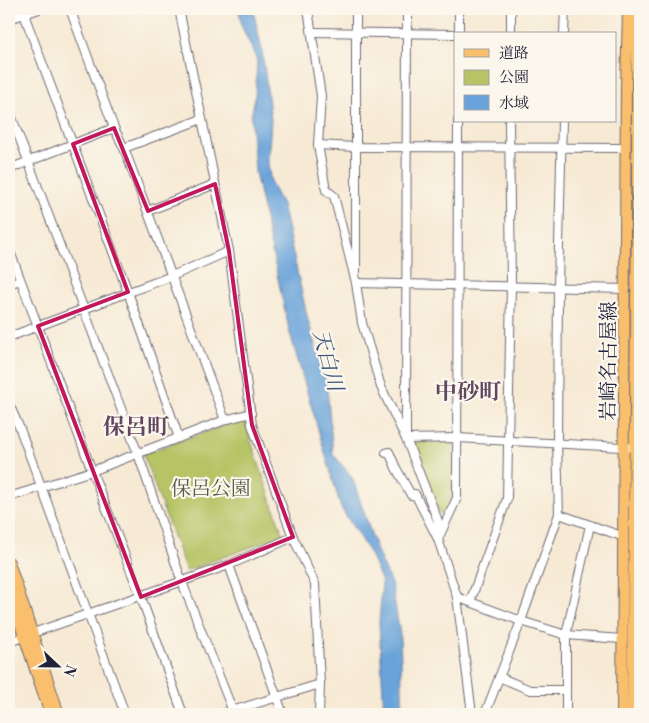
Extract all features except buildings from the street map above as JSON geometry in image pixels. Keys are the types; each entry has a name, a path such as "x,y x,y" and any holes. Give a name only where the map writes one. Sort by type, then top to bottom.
{"main road":[{"name":"岩崎名古屋線","path":"628,9 626,148 634,288"},
{"name":"岩崎名古屋線","path":"632,714 636,701 637,615 633,447 634,288 639,149 637,9"},
{"name":"岩崎名古屋線","path":"622,714 624,537 633,447"},
{"path":"9,562 50,714"},
{"path":"9,591 59,714"}],"street":[{"path":"9,19 23,11 38,9"},
{"path":"70,9 225,420"},
{"path":"179,9 229,251 252,425 293,537 315,584 320,684 319,714"},
{"path":"308,9 321,96 318,145 326,190 334,196 356,283 362,323 381,387 406,439 438,521 438,539"},
{"path":"356,9 356,283"},
{"path":"406,439 405,283 408,9"},
{"path":"459,9 459,32"},
{"path":"511,9 511,32"},
{"path":"564,32 565,9"},
{"path":"23,11 128,292 179,438"},
{"path":"312,32 454,34"},
{"path":"9,110 138,454 182,582 233,713"},
{"path":"124,148 202,119"},
{"path":"438,539 457,498 458,122"},
{"path":"470,602 506,499 511,285 509,122"},
{"path":"485,714 559,514 557,442 558,286 562,122"},
{"path":"9,169 114,128"},
{"path":"318,145 355,147 626,148"},
{"path":"148,212 215,184"},
{"path":"9,249 141,597 183,714"},
{"path":"9,337 172,276 229,251"},
{"path":"9,284 20,280"},
{"path":"356,283 634,288"},
{"path":"9,404 125,714"},
{"path":"9,497 92,471 225,420 251,413"},
{"path":"406,439 458,438 633,447"},
{"path":"386,453 389,452 411,495 415,494 438,539 457,597 472,714"},
{"path":"559,514 624,537"},
{"path":"566,714 566,635 590,525"},
{"path":"9,642 229,565 293,537"},
{"path":"229,565 283,714"},
{"path":"457,597 521,621 566,635 622,639"},
{"path":"499,677 530,690 566,690"},
{"path":"222,714 233,713 320,684"}],"highlighted area":[{"path":"114,128 148,211 215,184 229,251 252,425 293,537 141,597 38,326 128,292 73,144"}],"green space":[{"name":"保呂公園","path":"246,418 250,438 283,535 186,571 143,454"},
{"path":"454,441 452,495 445,514 439,513 411,442"}],"water":[{"name":"天白川","path":"239,9 253,9 262,50 271,120 268,163 271,184 282,204 308,320 327,387 333,454 352,477 377,551 392,586 400,634 403,714 384,714 379,623 382,582 370,554 341,508 289,330 255,172 251,117 255,96 257,60 241,25"}],"district":[{"name":"中砂町","path":"468,391"},
{"name":"保呂町","path":"136,426"}]}
